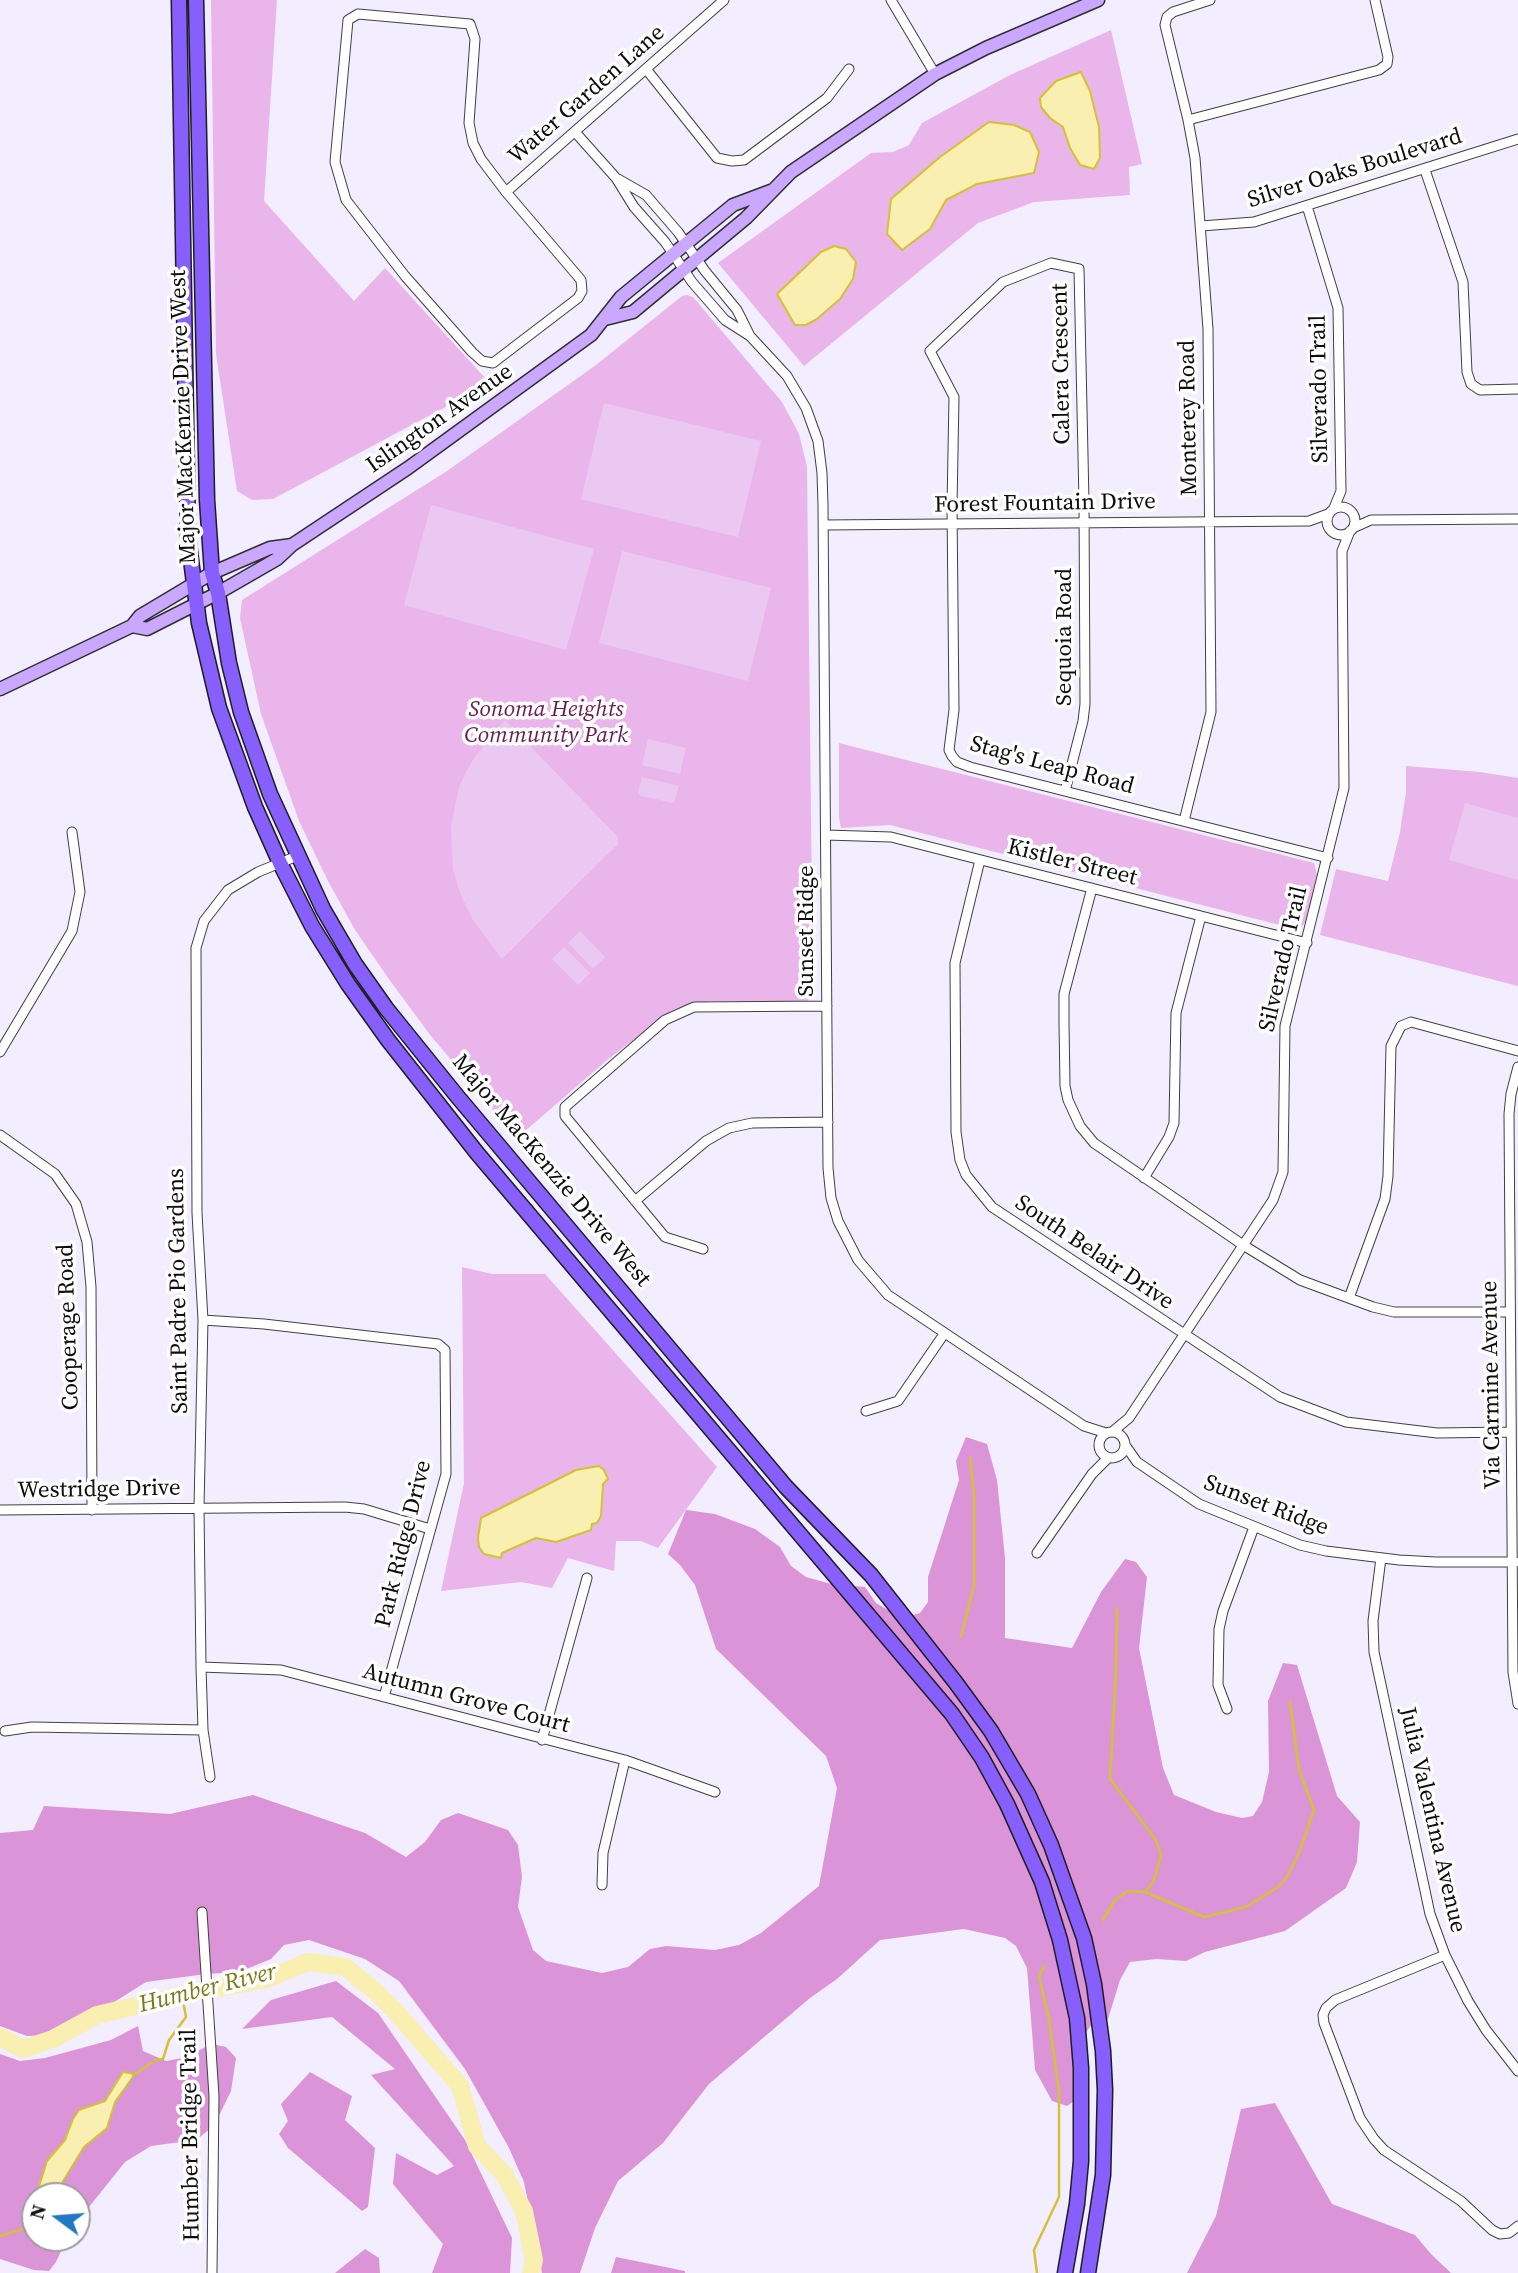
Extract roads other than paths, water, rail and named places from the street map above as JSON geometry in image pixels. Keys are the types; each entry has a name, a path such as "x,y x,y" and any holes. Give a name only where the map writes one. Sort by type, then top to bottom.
{"main road":[{"name":"Major MacKenzie Drive West","path":"179,0 186,501 196,604 219,708 255,807 280,863 326,951 388,1041 477,1153 952,1714 982,1758 1007,1804 1042,1882 1060,1940 1074,2004 1081,2068 1081,2161 1065,2273"},
{"name":"Major MacKenzie Drive West","path":"196,0 207,500 212,573 218,593 229,663 249,738 297,856 323,909 355,964 412,1042 786,1486 871,1575 977,1712 1028,1794 1051,1845 1084,1938 1094,1984 1103,2051 1103,2175 1088,2273"},
{"name":"Islington Avenue","path":"605,319 633,312 746,218 791,172 827,145 936,74 986,48 1098,0"},
{"name":"Islington Avenue","path":"132,626 148,629 277,559 292,545 408,468 591,335 621,297 733,205 774,190"},
{"name":"Islington Avenue","path":"0,689 132,626 140,616 212,573 270,548 292,545"}],"street":[{"name":"Water Garden Lane","path":"506,192 724,0"},
{"path":"891,0 936,74"},
{"name":"Monterey Road","path":"1184,821 1211,712 1208,329 1195,158 1166,33 1167,16 1210,0"},
{"path":"1188,120 1379,70 1387,64 1388,57 1375,0"},
{"path":"358,14 470,24 475,39 469,123 473,143 481,159 506,192 581,280 582,291 578,298 493,363 482,361 464,343 405,276 346,200 335,162 348,20 358,14"},
{"path":"646,69 717,158 733,161 744,160 827,98 849,69"},
{"path":"575,132 616,178"},
{"name":"Silver Oaks Boulevard","path":"1201,226 1254,222 1518,139"},
{"path":"1425,170 1464,282 1467,372 1471,384 1480,390 1518,389"},
{"name":"Sunset Ridge","path":"616,178 646,195 737,310 750,336"},
{"name":"Sunset Ridge","path":"616,178 634,207 725,320 750,336 787,376 810,416 821,458 828,1168 831,1198 838,1221 864,1269 888,1295 1084,1426 1109,1433"},
{"name":"Silverado Trail","path":"1307,206 1338,308 1341,491 1351,511"},
{"name":"Calera Crescent","path":"952,524 954,397 930,351 1003,282 1051,263 1079,269 1084,523"},
{"name":"Silverado Trail","path":"1331,511 1341,491"},
{"path":"1371,520 1342,535 1331,531 1327,521 1331,511 1342,506 1371,520 1518,519"},
{"name":"Forest Fountain Drive","path":"823,525 1308,521 1331,511"},
{"path":"1351,511 1355,520 1351,530"},
{"name":"Forest Fountain Drive","path":"1308,521 1331,531"},
{"name":"Sequoia Road","path":"1066,791 1085,704 1084,523"},
{"name":"Stag's Leap Road","path":"952,524 954,710 950,750 957,762 1328,858"},
{"name":"Silverado Trail","path":"1109,1433 1129,1418 1273,1200 1283,1172 1284,1035 1344,788 1342,551 1351,530"},
{"name":"Silverado Trail","path":"1331,531 1342,551"},
{"path":"0,1052 72,931 80,891 72,832"},
{"name":"Kistler Street","path":"826,835 883,836 1307,943"},
{"name":"Saint Padre Pio Gardens","path":"210,1777 203,1730 201,1667 199,1508 203,1320 197,1213 197,939 207,915 228,890 258,872 297,856"},
{"name":"South Belair Drive","path":"980,860 954,972 956,1132 958,1152 966,1175 992,1208 1280,1397 1346,1422 1437,1433 1511,1432"},
{"path":"1092,888 1064,994 1065,1086 1073,1114 1087,1135 1103,1151 1300,1280 1394,1312 1510,1312"},
{"path":"1144,1178 1169,1137 1174,1123 1177,1013 1201,916"},
{"path":"703,1249 665,1237 565,1116 565,1108 665,1020 694,1007 827,1006"},
{"path":"1349,1298 1385,1199 1391,1046 1401,1026 1411,1022 1518,1051"},
{"name":"Via Carmine Avenue","path":"1518,1066 1509,1114 1511,1432 1515,1562 1513,1672 1518,1704"},
{"path":"635,1201 706,1141 729,1128 752,1123 828,1122"},
{"name":"Cooperage Road","path":"0,1135 55,1174 75,1203 87,1242 91,1287 92,1510"},
{"name":"Park Ridge Drive","path":"203,1320 264,1324 438,1344 445,1350 446,1474 384,1697"},
{"path":"866,1411 898,1401 944,1334"},
{"name":"Silverado Trail","path":"1124,1443 1129,1418"},
{"name":"Sunset Ridge","path":"1084,1426 1099,1449"},
{"path":"1037,1553 1092,1474 1111,1458 1122,1454 1124,1443 1121,1436 1109,1433 1099,1441 1092,1474"},
{"name":"Sunset Ridge","path":"1124,1443 1137,1462 1199,1504 1311,1548 1381,1558 1436,1562 1515,1562"},
{"path":"1099,1449 1111,1458"},
{"name":"Sunset Ridge","path":"1111,1458 1137,1462"},
{"name":"Westridge Drive","path":"0,1510 364,1509 430,1529"},
{"path":"1227,1709 1218,1685 1219,1629 1254,1527"},
{"name":"Julia Valentina Avenue","path":"1381,1558 1373,1621 1374,1652 1423,1886 1445,1955 1468,2001 1486,2030 1518,2071"},
{"path":"542,1740 587,1578"},
{"name":"Autumn Grove Court","path":"201,1667 281,1670 625,1760 715,1792"},
{"path":"5,1731 32,1727 203,1730"},
{"path":"602,1885 603,1853 625,1760"},
{"name":"Humber Bridge Trail","path":"202,1912 215,2096 212,2273"},
{"path":"1445,1955 1335,2000 1326,2008 1324,2023 1360,2118 1384,2150 1461,2201 1492,2230 1509,2234 1518,2226"}],"waterway":[{"path":"961,1637 974,1585 974,1495 970,1458"},
{"path":"1117,1609 1110,1779 1155,1839 1161,1854 1154,1881 1145,1892"},
{"path":"1103,1920 1115,1900 1128,1891 1145,1892 1204,1917 1246,1907 1278,1887 1287,1877 1299,1853 1314,1810 1299,1770 1290,1702"},
{"name":"Humber River","path":"0,2037 23,2049 53,2039 97,2015 266,1979 308,1962 345,1967 396,2012 460,2086 477,2146 504,2174 524,2211 534,2260 531,2273"},
{"path":"1037,2273 1034,2250 1059,2197 1059,2093 1049,2019 1039,1977 1044,1966"},
{"path":"133,2075 156,2060 163,2059 169,2040 186,2017 182,1995"},
{"path":"0,2236 21,2230"}],"park label":[{"name":"Sonoma Heights Community Park","path":"546,723"}]}
